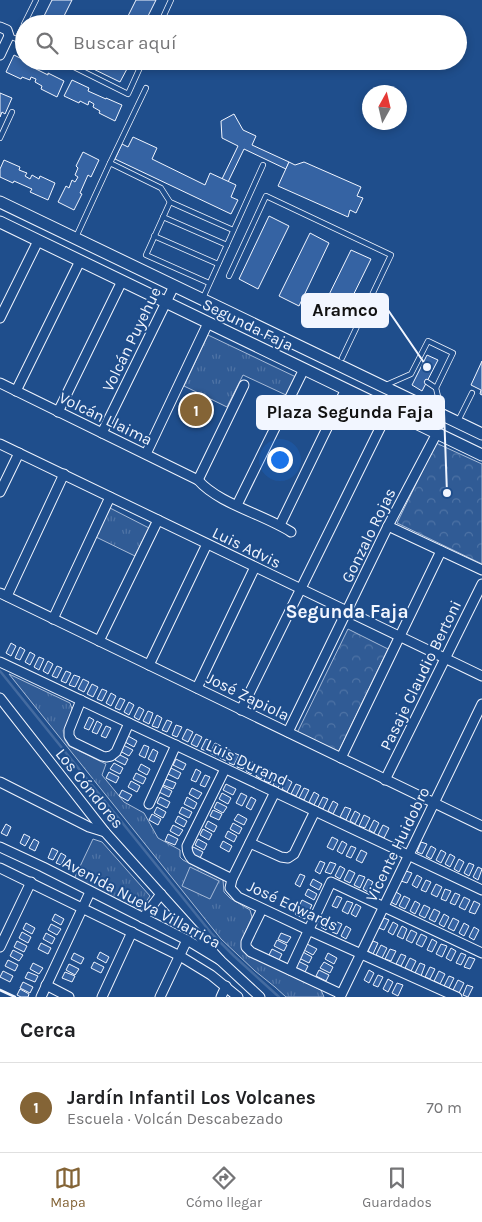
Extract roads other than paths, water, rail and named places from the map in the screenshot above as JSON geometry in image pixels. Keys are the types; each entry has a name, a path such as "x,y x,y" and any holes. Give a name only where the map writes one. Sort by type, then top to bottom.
{"main road":[{"name":"Segunda Faja","path":"0,202 482,434"},
{"name":"Segunda Faja","path":"0,222 482,455"}],"street":[{"path":"0,27 13,37 2,45 0,55"},
{"path":"0,318 38,241"},
{"path":"16,391 80,261"},
{"path":"58,412 122,282"},
{"name":"Volcán Puyehue","path":"102,433 174,286"},
{"path":"146,454 208,323"},
{"path":"237,505 304,369"},
{"name":"Volcán Llaima","path":"0,383 198,480 214,494 291,532"},
{"path":"198,480 244,385"},
{"path":"280,525 346,389"},
{"path":"241,710 389,410"},
{"name":"Gonzalo Rojas","path":"288,732 388,526 437,433"},
{"name":"Luis Advis","path":"0,444 482,676"},
{"path":"0,492 19,453"},
{"path":"3,595 64,474"},
{"path":"53,619 110,497"},
{"path":"99,641 158,520"},
{"path":"388,526 482,570"},
{"path":"148,665 207,544"},
{"path":"341,758 441,551"},
{"path":"197,688 255,567"},
{"name":"Pasaje Claudio Bertoni","path":"385,780 482,584"},
{"name":"José Zapiola","path":"3,595 482,826"},
{"name":"Luis Durand","path":"0,662 482,890"},
{"name":"Los Cóndores","path":"0,698 105,832 220,960"},
{"path":"81,700 69,730 69,736 73,742 102,756 110,756 116,752 129,723"},
{"name":"Vicente Huidobro","path":"340,995 482,704"},
{"path":"149,804 176,745"},
{"path":"225,768 187,849 188,855 192,859 232,879"},
{"path":"0,782 89,828 105,832"},
{"name":"José Edwards","path":"275,792 232,879 230,888 238,897 262,909 457,997"},
{"path":"250,843 281,857 288,858 294,854 315,811"},
{"name":"Avenida Nueva Villarrica","path":"0,847 187,940 220,960 260,997"},
{"name":"Avenida Nueva Villarrica","path":"0,868 180,956 211,975 238,997"},
{"path":"0,947 31,882"},
{"path":"290,970 331,882 482,953"},
{"path":"41,997 90,892"},
{"path":"143,918 161,894"},
{"path":"262,909 246,942 246,947 251,952 340,995"},
{"path":"102,997 132,932"},
{"path":"160,997 187,940"},
{"path":"46,986 70,997"},
{"path":"220,997 226,986"}],"lane":[{"path":"28,15 36,0"},
{"path":"164,15 171,0"},
{"path":"80,70 128,94 139,70"},
{"path":"76,238 146,88"},
{"path":"0,138 12,112"},
{"path":"110,164 161,188 170,202 233,230"},
{"path":"202,299 263,164"},
{"path":"229,276 266,196 390,255 342,358"},
{"path":"170,202 146,255 209,283"},
{"path":"163,217 226,245"},
{"path":"154,236 218,264"},
{"path":"383,386 414,376 428,341 453,353 436,388 445,416"},
{"path":"427,382 436,388"},
{"path":"458,422 472,393"}],"waterway":[{"path":"0,671 212,934 279,997"}],"place":[{"name":"Aramco","path":"427,367"},
{"name":"Jardín Infantil Los Volcanes","path":"196,410"},
{"name":"Plaza Segunda Faja","path":"447,493"}],"district":[{"name":"Segunda Faja","path":"347,611"}]}
